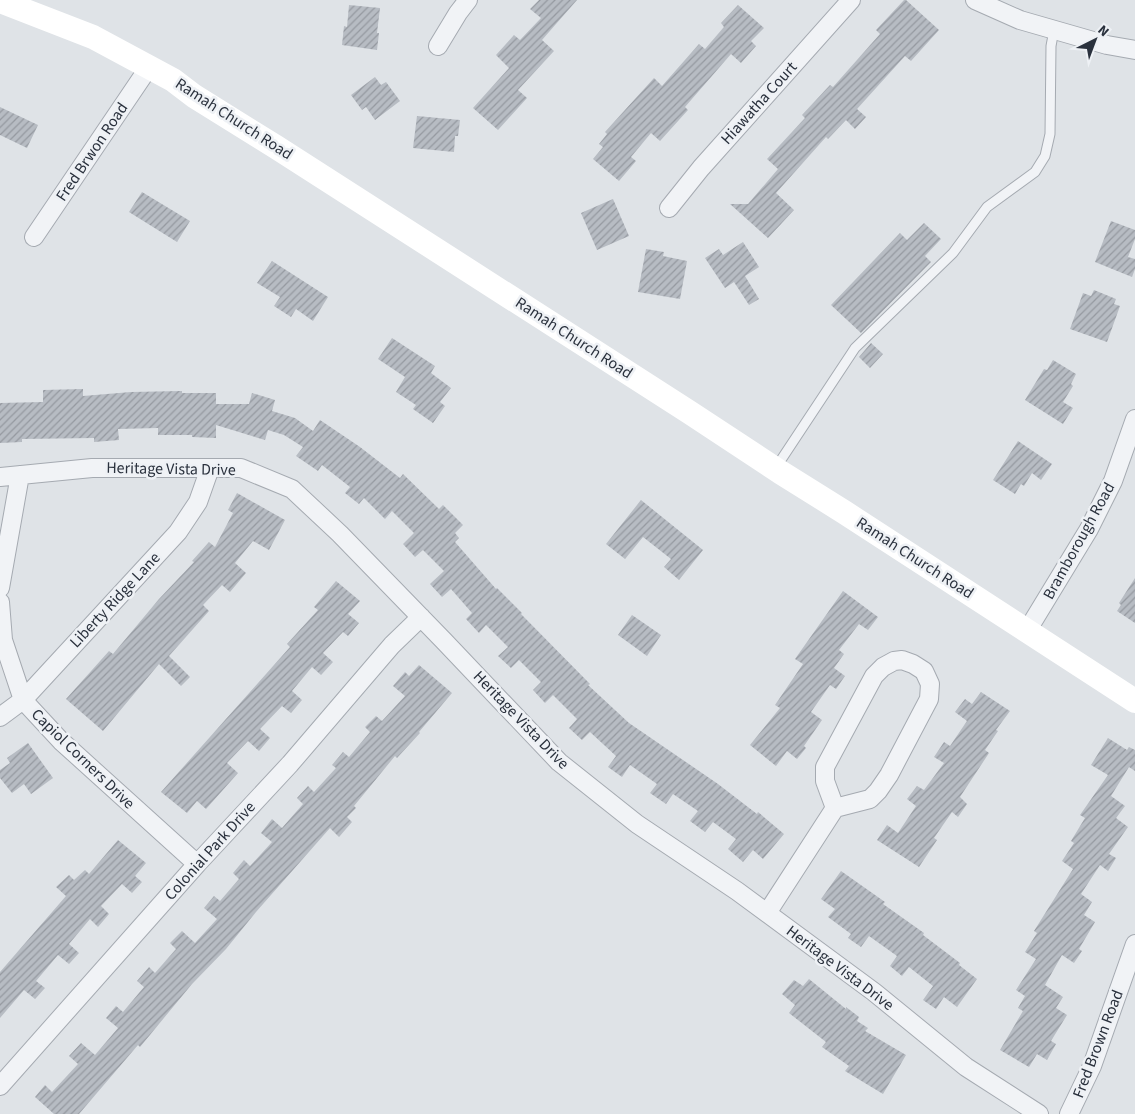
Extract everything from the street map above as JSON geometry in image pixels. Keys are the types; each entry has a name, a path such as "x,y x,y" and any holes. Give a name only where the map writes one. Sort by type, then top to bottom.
{"main road":[{"name":"Ramah Church Road","path":"0,1 93,37 173,80 194,96 269,142 1135,701"}],"street":[{"path":"438,46 468,0"},
{"name":"Hiawatha Court","path":"669,208 701,168 851,0"},
{"path":"975,0 1020,20 1107,45 1135,50"},
{"name":"Fred Brwon Road","path":"34,237 149,67"},
{"name":"Bramborough Road","path":"1027,631 1089,529 1113,481 1135,419"},
{"name":"Heritage Vista Drive","path":"0,477 92,468 240,468 292,489 340,534 559,762 637,824 767,913 874,992 966,1067 1039,1114"},
{"name":"Liberty Ridge Lane","path":"0,717 23,700 178,532 198,502 210,468"},
{"path":"0,588 20,475"},
{"name":"Capiol Corners Drive","path":"0,602 3,640 23,700 61,741 196,864"},
{"name":"Colonial Park Drive","path":"0,1086 196,864 290,764 392,645 421,617"},
{"path":"767,913 835,808 870,799 889,775 929,699 930,684 924,671 913,664 902,660 894,661 883,667 874,676 825,767 825,781 835,808"},
{"name":"Fred Brown Road","path":"1069,1114 1092,1066 1135,944"}],"lane":[{"path":"775,469 855,348 953,253 987,207 1035,172 1045,156 1050,134 1051,46 1054,30"}],"building":[{"path":"539,0 577,0 542,40 554,51 518,90 527,98 498,130 473,108 509,68 496,55 514,35 520,40 541,18 530,9"},
{"path":"904,0 939,30 911,61 905,56 857,109 866,117 855,129 846,120 828,139 826,137 776,193 794,210 768,238 730,204 748,204 778,169 767,159 805,118 802,115 830,85 833,87 880,34 876,30"},
{"path":"349,5 380,8 377,50 342,45 344,26 347,27"},
{"path":"738,5 764,28 751,41 756,46 741,63 731,54 685,107 688,110 660,141 651,133 631,157 636,161 619,181 593,159 603,147 599,144 607,134 605,132 654,78 662,86 699,44 705,49 724,27 721,23"},
{"path":"375,77 381,85 386,82 400,101 375,120 366,107 362,110 351,95"},
{"path":"0,107 38,125 27,148 0,135"},
{"path":"417,116 460,120 458,136 455,136 454,152 413,148"},
{"path":"142,192 190,221 177,242 129,212"},
{"path":"613,199 629,236 597,250 581,213"},
{"path":"1111,221 1135,230 1135,239 1128,257 1135,259 1135,269 1132,277 1095,262"},
{"path":"924,223 941,239 925,256 931,262 861,333 831,305 900,233 907,240"},
{"path":"743,242 759,267 745,276 759,299 749,305 734,282 725,288 705,258 719,249 723,255"},
{"path":"646,249 664,252 663,256 687,261 680,299 638,292"},
{"path":"272,261 328,297 313,321 296,309 291,317 274,306 280,297 257,283"},
{"path":"1094,290 1116,299 1114,304 1120,306 1107,342 1070,329 1083,293 1091,296"},
{"path":"392,338 435,366 431,373 451,388 440,402 445,406 433,423 413,409 416,405 396,392 405,377 378,359"},
{"path":"871,343 883,354 870,368 859,357"},
{"path":"1053,360 1076,374 1071,384 1073,386 1063,402 1073,408 1063,424 1025,400 1044,369 1047,370"},
{"path":"83,389 83,396 131,392 182,391 182,393 216,393 216,404 249,404 252,393 275,400 272,411 295,418 313,431 320,420 360,447 400,478 403,474 439,509 443,505 463,525 455,533 459,538 455,542 496,589 522,613 590,684 588,685 629,723 718,784 757,814 758,812 784,834 763,859 753,850 743,862 728,849 736,839 713,822 705,832 690,821 698,811 673,794 666,804 650,793 657,784 630,765 622,777 608,767 616,756 590,732 582,740 569,728 577,719 553,695 545,703 533,690 541,682 519,660 511,668 498,656 508,647 486,625 479,633 466,619 472,613 451,589 442,597 430,584 444,571 423,550 415,557 403,544 414,533 392,511 385,519 364,498 359,504 345,493 350,487 322,465 318,471 296,456 303,447 284,435 268,430 265,440 216,425 216,438 192,437 192,435 158,435 158,428 118,429 119,440 94,442 94,438 22,439 22,442 0,443 0,403 43,402 43,390"},
{"path":"1018,441 1052,464 1041,480 1032,473 1024,486 1021,484 1015,494 993,480"},
{"path":"237,493 285,520 269,550 253,541 235,563 246,573 230,592 222,585 203,605 209,611 169,656 190,677 181,686 159,664 103,731 66,699 109,651 113,654 159,599 194,562 192,561 209,542 215,547 233,513 228,510"},
{"path":"641,500 703,550 679,580 664,567 671,559 643,537 625,559 606,544"},
{"path":"1135,578 1135,623 1117,611 1121,605 1119,603"},
{"path":"336,581 360,601 348,614 359,623 348,636 343,632 323,653 333,662 321,675 312,667 292,691 302,700 291,713 282,706 260,729 270,738 259,751 248,741 227,763 238,773 206,809 197,801 187,813 161,792 290,647 287,644 318,610 314,607"},
{"path":"843,591 878,617 868,630 859,624 839,650 844,654 834,668 845,676 836,689 830,685 811,712 822,720 804,746 806,748 797,759 787,751 776,766 750,745 780,708 775,705 803,664 795,659"},
{"path":"632,615 661,635 647,656 618,635"},
{"path":"419,665 452,693 420,733 397,758 395,756 354,806 356,808 347,817 352,822 339,837 330,828 226,949 192,984 140,1047 138,1045 79,1114 54,1114 35,1097 45,1085 52,1092 78,1064 69,1056 81,1043 95,1055 118,1028 106,1018 116,1006 123,1012 144,987 137,981 149,967 155,973 176,949 170,943 182,931 195,943 217,919 204,908 214,896 220,901 239,879 233,873 244,860 250,866 272,842 261,833 272,819 282,828 303,804 297,798 308,786 314,792 336,768 332,765 343,752 349,757 370,732 365,727 376,716 382,721 405,696 393,686 405,672 409,676"},
{"path":"981,692 1010,711 996,730 998,731 985,750 989,753 960,797 967,804 958,817 952,812 934,838 937,840 919,867 877,840 887,825 898,833 916,806 907,799 917,786 924,790 944,763 934,757 944,742 950,746 967,721 955,712 965,699 972,704"},
{"path":"1108,738 1127,750 1129,747 1135,750 1135,771 1129,767 1111,796 1125,806 1116,818 1128,827 1109,854 1116,858 1108,871 1100,865 1081,894 1092,902 1084,915 1095,922 1079,949 1082,951 1074,963 1062,955 1045,985 1063,997 1056,1008 1067,1015 1051,1041 1056,1044 1047,1060 1037,1054 1029,1067 1000,1050 1023,1011 1018,1008 1025,996 1016,990 1036,959 1025,952 1037,933 1034,931 1073,869 1062,861 1074,843 1071,841 1085,818 1080,815 1108,775 1091,765"},
{"path":"28,743 53,778 31,794 24,784 12,793 0,778 0,770 10,763 7,758"},
{"path":"118,840 146,863 135,876 142,882 132,893 122,884 101,906 109,914 98,927 90,919 69,944 79,953 69,964 58,955 36,981 45,988 35,999 24,990 0,1018 0,972 66,896 56,887 69,875 74,880 85,870 89,874"},
{"path":"841,871 885,902 883,904 924,933 923,935 960,963 959,965 977,979 957,1007 944,997 936,1009 923,1000 933,986 909,967 902,976 890,966 897,956 869,936 861,947 848,938 851,934 828,917 835,909 821,899"},
{"path":"809,979 859,1017 857,1021 868,1028 865,1031 906,1055 883,1094 845,1071 849,1066 822,1047 826,1042 789,1013 795,1005 782,994 794,980 803,986"}]}
